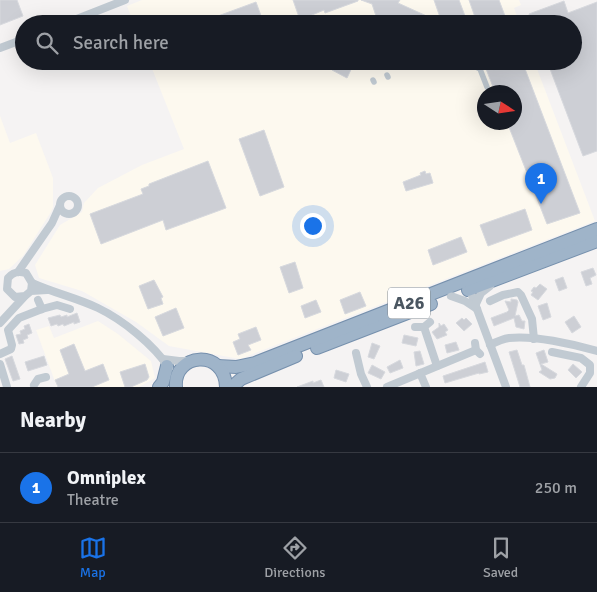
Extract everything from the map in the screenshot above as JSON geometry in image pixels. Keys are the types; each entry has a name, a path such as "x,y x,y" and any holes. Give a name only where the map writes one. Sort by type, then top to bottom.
{"highway":[{"name":"A26","path":"190,361 206,359 218,366 255,363 468,285 597,229"},
{"name":"A26","path":"232,387 241,379 451,296 468,285 504,276 597,241"},
{"path":"175,384 179,372 190,361"},
{"path":"159,387 163,382 165,362"},
{"path":"218,366 223,372 226,387"}],"street":[{"path":"87,15 125,0"},
{"path":"0,48 15,42"},
{"path":"480,70 486,85"},
{"path":"11,310 9,292 4,279 18,272 31,254 52,223 60,206 60,201 66,196 72,196 77,200 78,205 72,214 66,214 52,223"},
{"path":"60,206 66,214"},
{"path":"0,323 29,286 31,254"},
{"path":"18,272 29,286 64,294 109,314 130,329 165,362 175,384"},
{"path":"476,308 481,293 504,276"},
{"path":"0,284 18,298 29,286"},
{"path":"468,285 506,387"},
{"path":"490,301 514,292 521,294 532,319 534,339"},
{"path":"451,296 476,308"},
{"path":"498,297 501,306"},
{"path":"38,300 42,309"},
{"path":"0,354 8,351 12,346 8,330 19,318 57,305 70,309"},
{"path":"423,325 437,366"},
{"path":"490,344 510,338 534,339 561,342 597,351"},
{"path":"388,387 477,349"},
{"path":"356,352 367,387"},
{"path":"560,363 556,352 581,358 590,365 590,373 581,387"},
{"path":"165,362 190,361"},
{"path":"349,364 358,362"},
{"path":"0,364 7,387"},
{"path":"420,373 426,387"},
{"path":"33,386 38,379 46,376"}],"shaded area":[{"path":"142,0 519,0 521,5 514,8 517,15 130,15 127,6"},
{"path":"153,70 537,70 595,221 240,359 169,346 136,322 82,291 39,278 35,265 60,225 82,212 84,203 98,188 142,165 184,149"},
{"path":"0,116 10,143 36,133 53,178 53,207 23,256 9,269 0,271"},
{"path":"98,321 118,334 151,361 155,378 139,387 57,387 36,330 49,326 54,338"}],"building":[{"path":"0,0 17,0 23,15 15,15 15,19 0,25"},
{"path":"293,0 358,0 325,13 324,10 312,15 298,15"},
{"path":"361,0 400,0 398,3 424,15 376,15 372,4"},
{"path":"434,0 459,0 465,15 439,15"},
{"path":"469,0 499,0 505,15 474,15"},
{"path":"564,1 568,13 597,2 597,151 583,156 550,70 582,70 582,15 529,14"},
{"path":"256,2 261,15 221,15"},
{"path":"332,70 351,70 347,78"},
{"path":"486,70 525,70 580,213 547,224 510,130 522,130 522,85 492,85"},
{"path":"264,130 284,187 260,196 239,139"},
{"path":"208,161 226,208 166,230 163,220 101,244 90,214 143,194 141,189 149,186 149,184"},
{"path":"425,171 426,174 430,173 433,183 406,191 403,182 421,175 420,173"},
{"path":"525,209 532,230 488,246 480,225"},
{"path":"461,237 467,252 433,265 428,250"},
{"path":"295,262 303,288 289,293 280,267"},
{"path":"593,268 596,275 590,278 592,284 586,286 581,272"},
{"path":"563,277 567,288 559,291 555,280"},
{"path":"154,280 163,297 161,298 163,304 148,309 139,286"},
{"path":"540,284 547,289 538,300 531,295 533,292 531,291"},
{"path":"360,292 366,306 345,314 340,300"},
{"path":"511,299 518,302 515,316 519,315 522,321 525,321 524,329 516,327 514,318 494,326 491,318 507,312 509,310 505,301 511,302"},
{"path":"316,300 321,312 305,318 301,306"},
{"path":"547,303 551,317 543,320 538,306"},
{"path":"176,308 184,328 163,336 155,317"},
{"path":"77,313 80,322 64,326 63,324 58,326 57,324 51,326 48,318 60,315 61,317 67,315 67,317"},
{"path":"574,316 581,327 572,333 565,322"},
{"path":"462,318 464,320 466,318 472,324 464,331 456,323"},
{"path":"439,323 441,326 444,324 448,330 445,332 447,335 437,339 432,332 439,327"},
{"path":"29,324 32,333 23,340 24,343 19,344 16,335 21,334 20,331 25,329 24,326"},
{"path":"256,327 261,340 248,345 251,350 238,355 233,342 240,339 238,334"},
{"path":"404,335 418,338 416,346 402,343"},
{"path":"456,342 459,350 447,353 445,345"},
{"path":"372,343 380,346 374,359 368,357"},
{"path":"74,344 85,371 103,364 109,380 92,387 58,387 55,380 69,374 60,350"},
{"path":"517,350 522,365 524,365 530,387 520,387 509,352"},
{"path":"544,350 548,362 541,364 557,374 555,378 550,379 539,372 542,370 536,353"},
{"path":"420,351 424,364 416,366 414,352"},
{"path":"12,356 20,379 13,381 5,359"},
{"path":"44,356 47,365 28,371 25,362"},
{"path":"400,360 403,368 390,373 387,367"},
{"path":"485,362 488,372 445,383 443,376"},
{"path":"145,364 149,377 147,380 131,387 125,387 120,372"},
{"path":"573,364 582,372 576,378 568,370"},
{"path":"372,365 385,372 381,379 368,373"},
{"path":"336,370 349,374 346,382 334,378"},
{"path":"321,380 324,387 297,387 313,381 313,383"}],"place":[{"name":"Omniplex","path":"541,204"}]}
